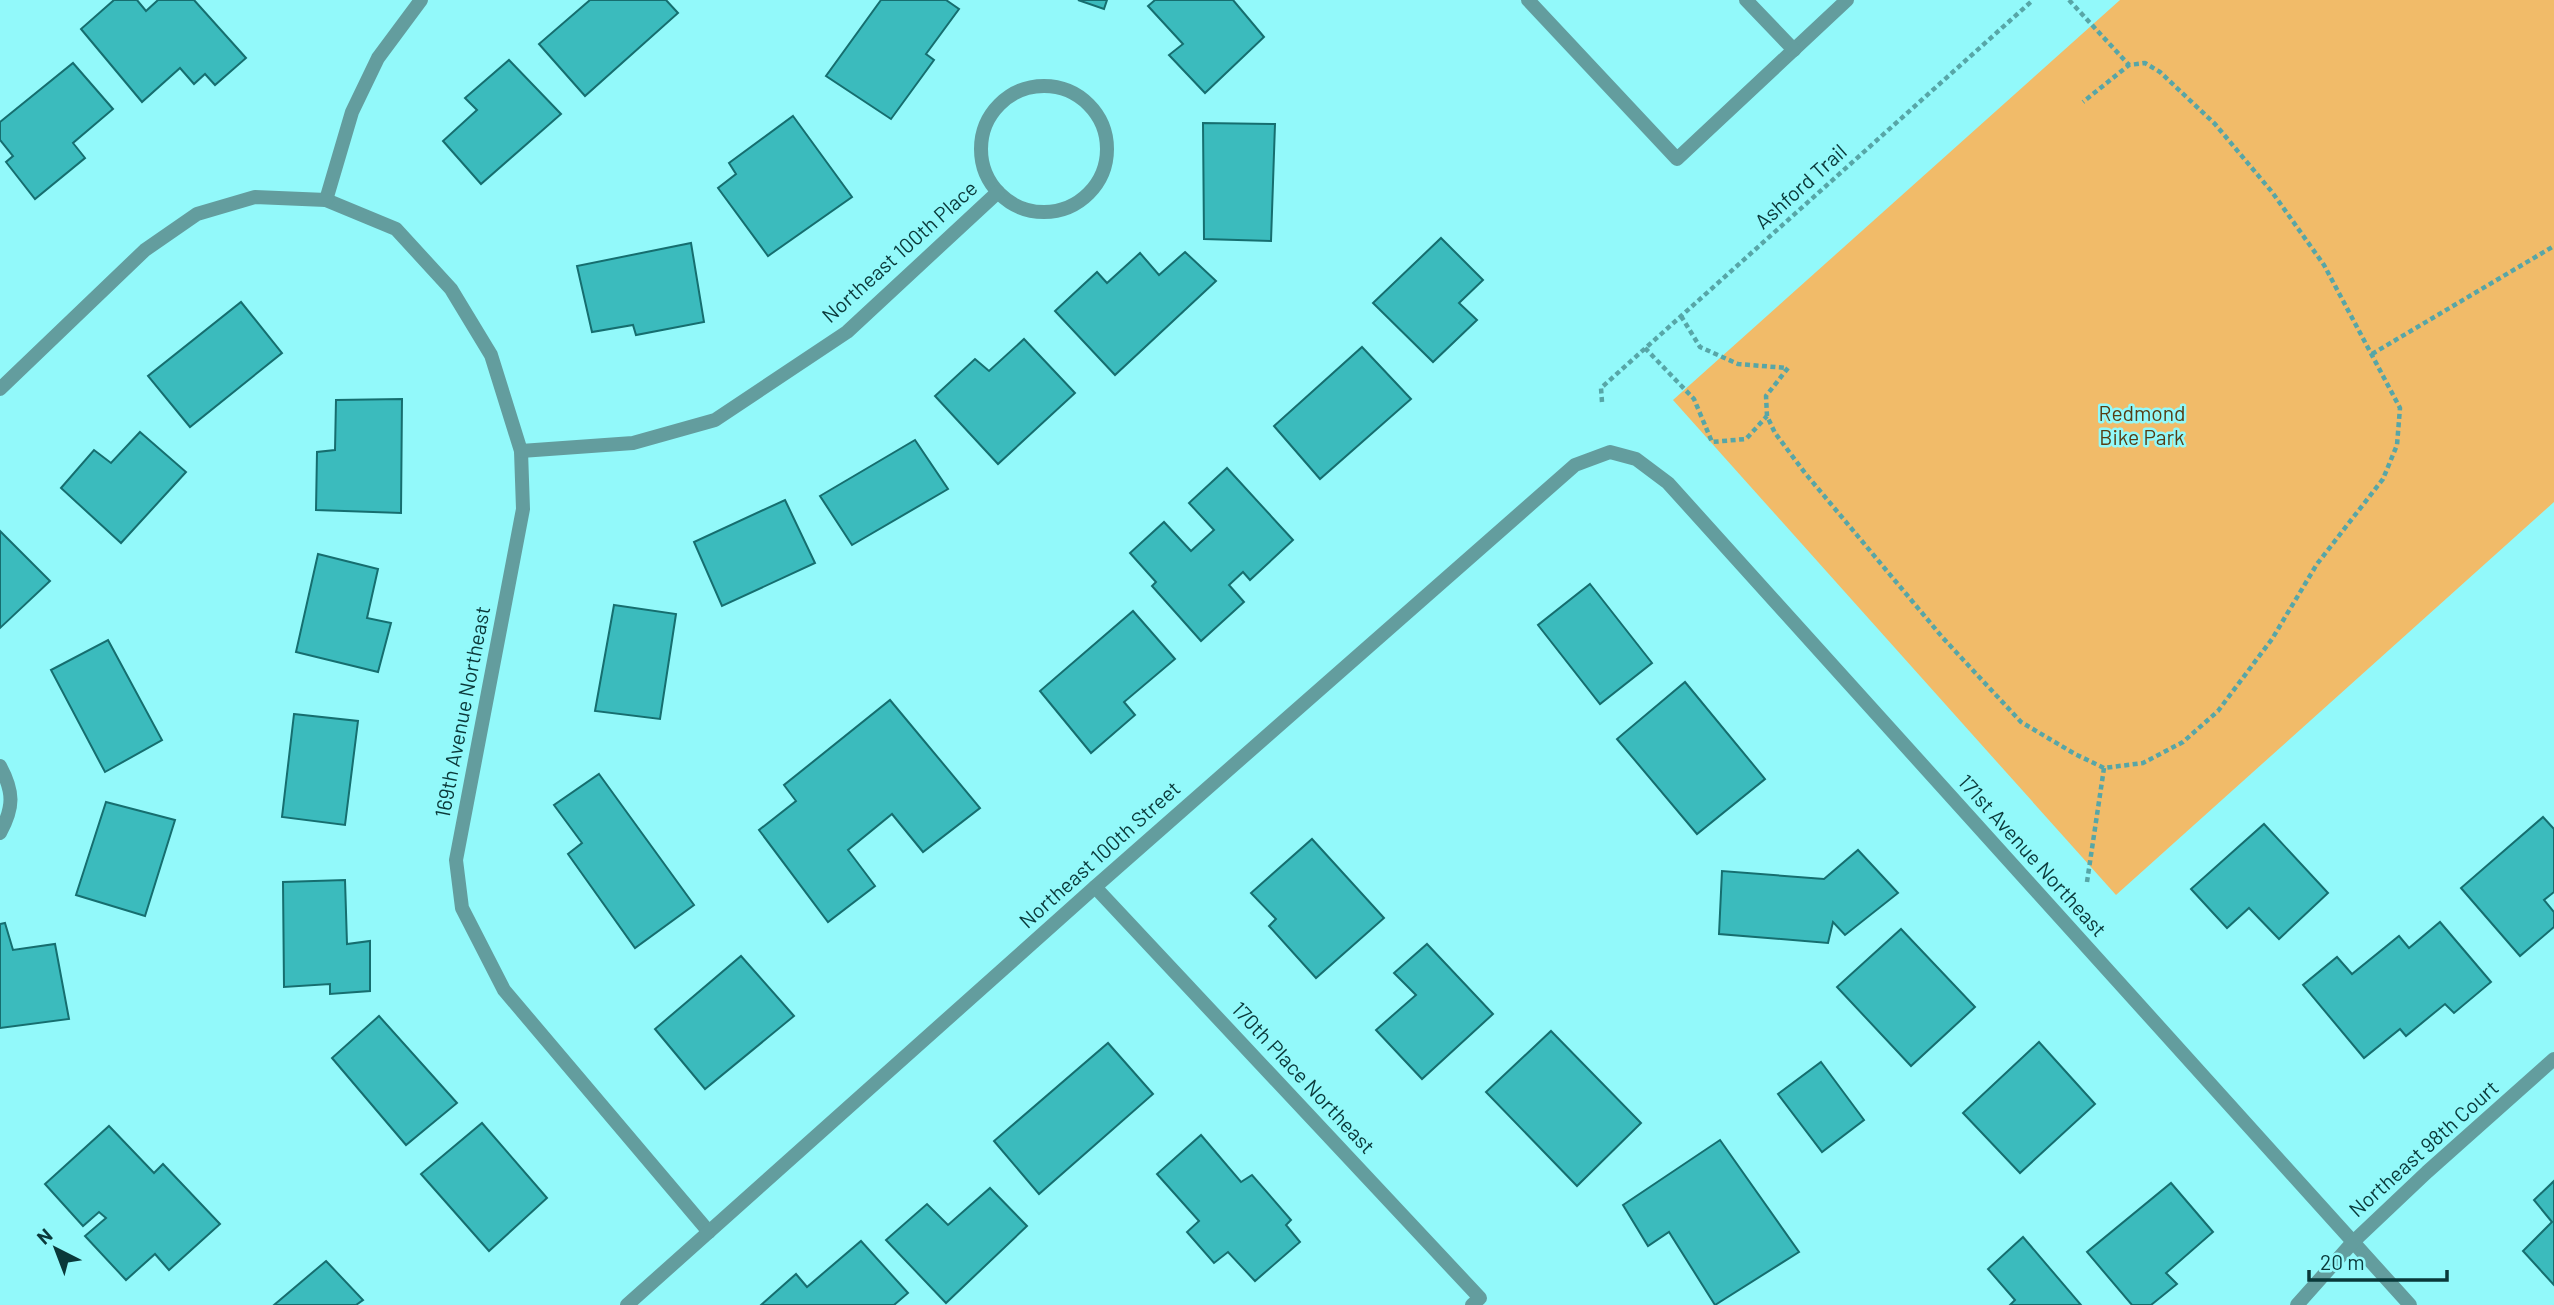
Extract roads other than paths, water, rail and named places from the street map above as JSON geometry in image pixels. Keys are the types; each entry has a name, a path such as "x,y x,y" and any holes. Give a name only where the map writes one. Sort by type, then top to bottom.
{"street":[{"path":"0,389 145,250 197,214 255,197 326,200 352,112 377,58 421,0"},
{"path":"1528,0 1677,159 1847,0"},
{"path":"1746,0 1794,50"},
{"name":"Northeast 100th Place","path":"1037,86 1056,87 1075,93 1091,105 1102,122 1107,141 1106,161 1099,180 1087,196 1071,206 1052,212 1022,208 998,192 986,175 981,156 982,137 989,118 1001,102 1018,92 1037,86"},
{"name":"Northeast 100th Place","path":"521,452 634,443 715,419 847,332 998,192"},
{"name":"169th Avenue Northeast","path":"326,200 396,229 451,289 491,355 521,452 523,509 456,860 462,908 504,990 709,1232"},
{"name":"Northeast 100th Street","path":"627,1305 1095,887 1575,465 1610,452"},
{"name":"171st Avenue Northeast","path":"1610,452 1636,459 1668,483 2410,1305"},
{"path":"0,766 9,782 12,801 8,819 0,833"},
{"name":"170th Place Northeast","path":"1095,887 1476,1302"},
{"name":"Northeast 98th Court","path":"2297,1305 2353,1242 2427,1171 2554,1059"}],"park label":[{"name":"Redmond Bike Park","path":"2142,426"}]}
